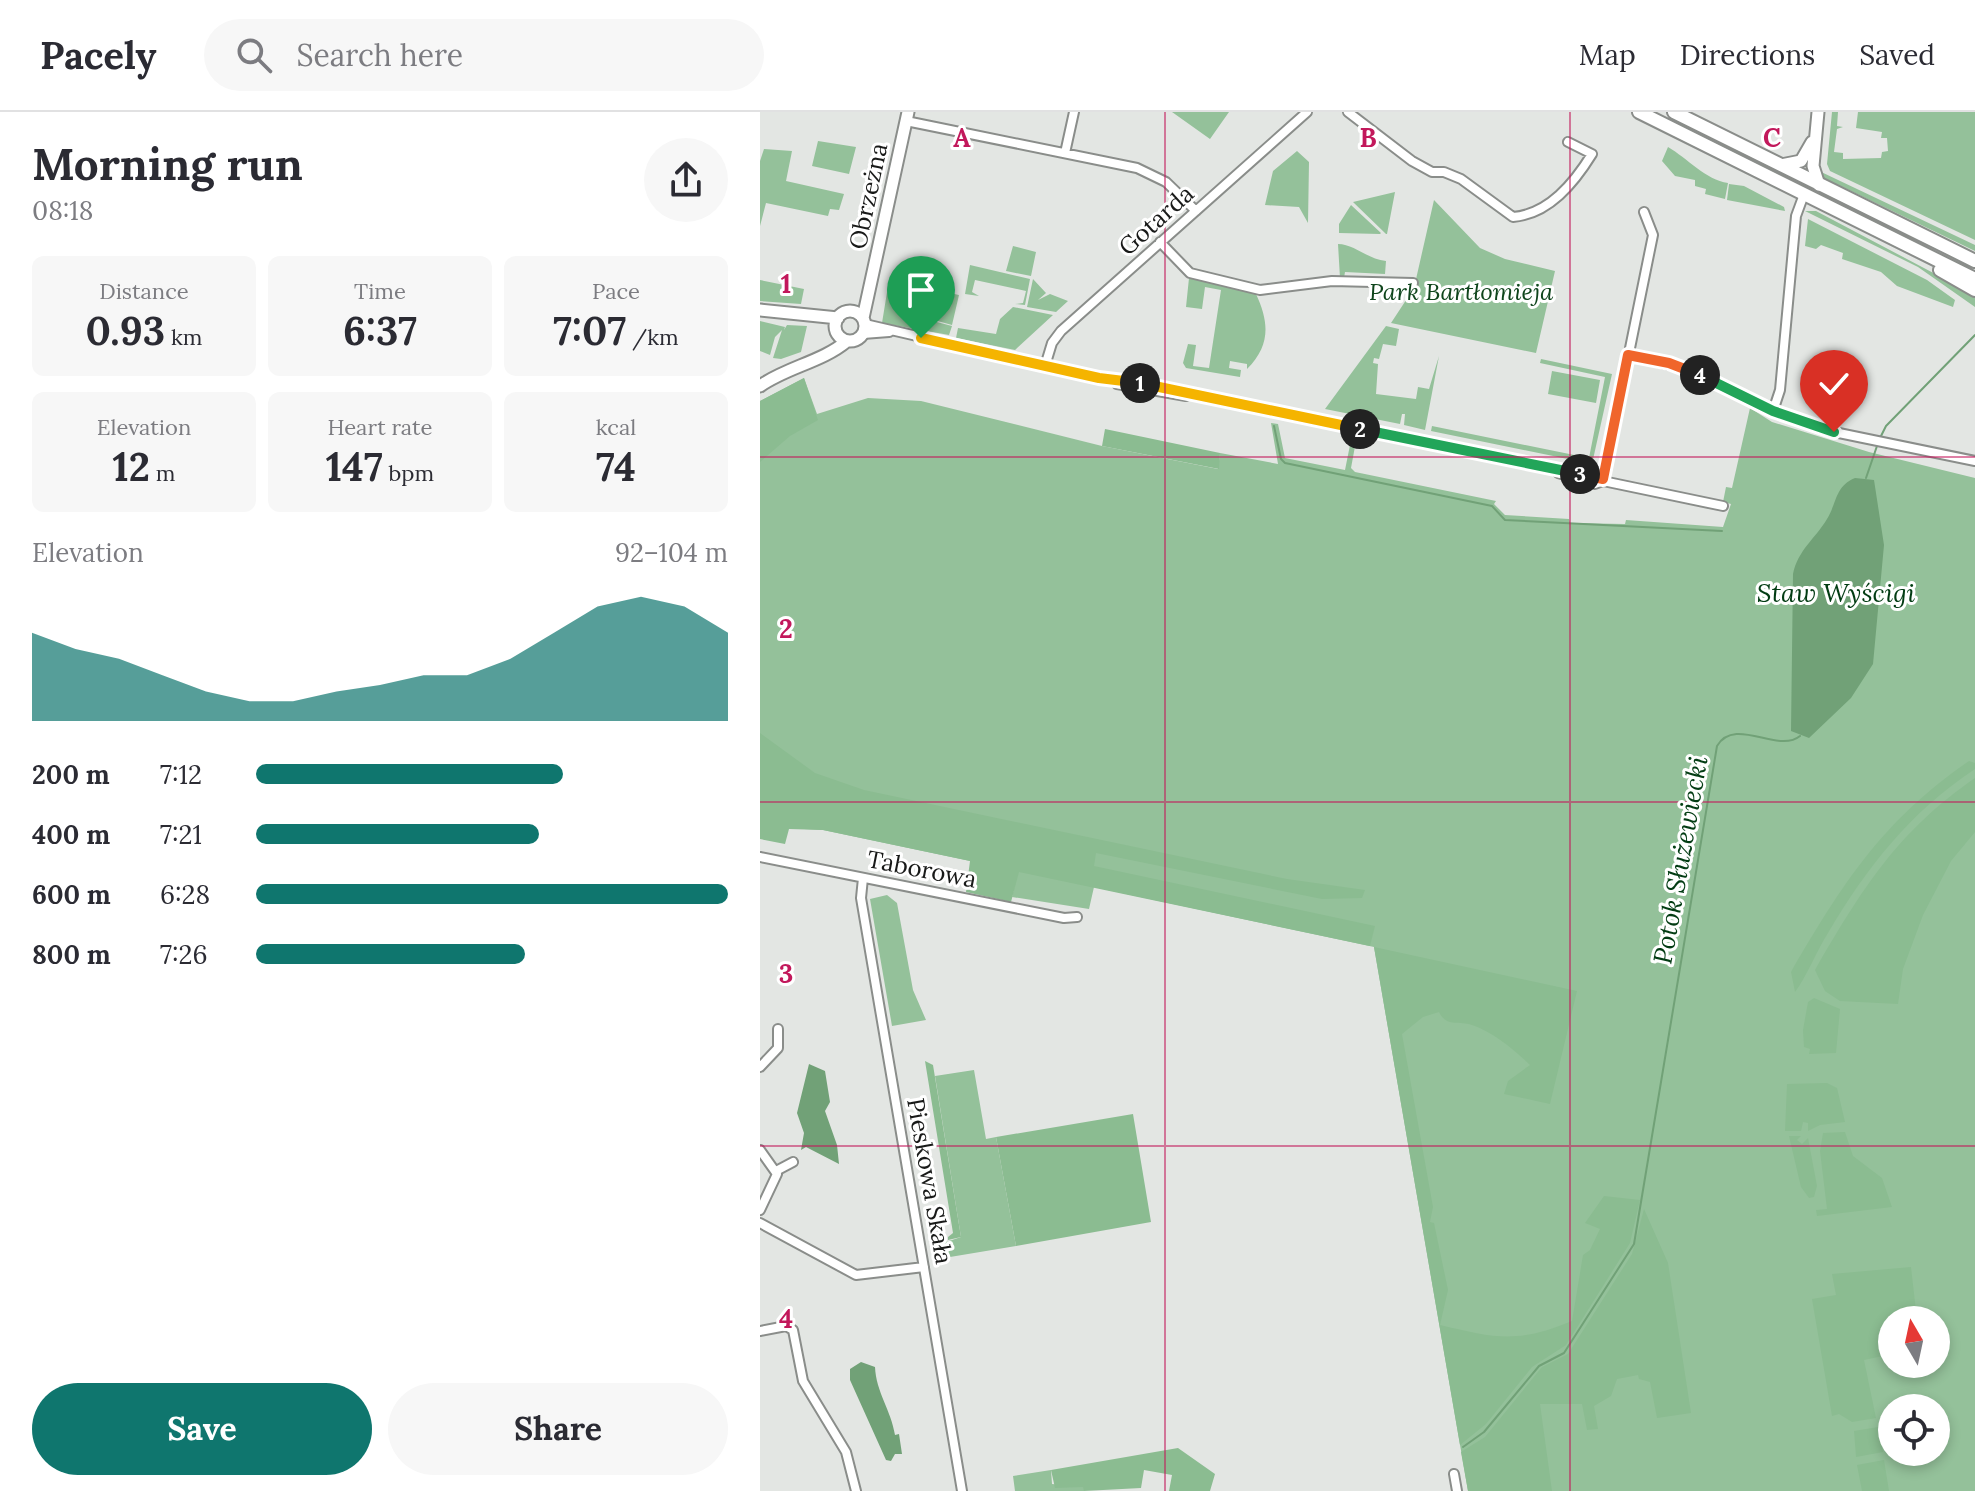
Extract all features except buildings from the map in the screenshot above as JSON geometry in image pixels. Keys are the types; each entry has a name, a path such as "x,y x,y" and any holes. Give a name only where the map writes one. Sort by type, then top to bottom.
{"main road":[{"path":"1639,112 1911,251 1975,279"},
{"path":"1674,112 1975,261"},
{"path":"1911,251 1975,290"}],"street":[{"path":"1065,153 1074,112"},
{"name":"Gotarda","path":"1045,366 1057,335 1307,112"},
{"path":"1348,112 1432,172 1444,172 1482,192 1507,215 1522,216 1565,193 1592,154 1568,142"},
{"path":"1818,112 1813,166 1819,185"},
{"path":"907,117 1149,172 1174,188 1196,211"},
{"name":"Obrzeżna","path":"861,322 907,117"},
{"path":"1781,165 1801,161 1815,134"},
{"path":"1773,411 1780,390 1796,216 1803,197"},
{"path":"760,310 805,317 839,330 861,322 890,332 1107,380 1153,385 1551,470 1598,485 1603,480 1653,235 1644,212"},
{"path":"1160,242 1190,273 1262,291 1332,281 1413,283"},
{"path":"839,330 861,322"},
{"path":"760,386 834,351 839,330"},
{"path":"1628,355 1689,370 1773,411 1872,442 1975,461"},
{"path":"1603,480 1723,506"},
{"name":"Taborowa","path":"760,857 1064,918 1077,917"},
{"name":"Pieskowa Skała","path":"863,878 861,898 962,1491"},
{"path":"760,1067 780,1044 778,1029"},
{"path":"760,1150 776,1171 776,1181 760,1210"},
{"path":"776,1171 793,1162"},
{"path":"760,1223 856,1275 924,1267"},
{"path":"760,1331 786,1326 794,1332 803,1381 846,1452 856,1491"},
{"path":"1454,1474 1457,1491"}],"green space":[{"path":"1172,112 1229,112 1210,139"},
{"path":"1832,112 1838,112 1837,126 1843,127 1837,129 1834,152 1843,153 1843,159 1881,158 1882,152 1888,151 1887,138 1881,138 1882,132 1856,128 1858,112 1975,112 1975,240 1830,171 1827,164"},
{"path":"818,141 856,147 849,174 812,166"},
{"path":"1668,147 1704,173 1728,183 1725,199 1705,194 1706,189 1695,186 1695,180 1675,176 1662,161"},
{"path":"764,149 792,151 786,181 844,194 839,210 830,209 828,216 766,203 760,226 760,161"},
{"path":"1297,151 1309,162 1308,223 1299,207 1265,205 1273,171"},
{"path":"1817,170 1975,245 1975,251 1824,178"},
{"path":"1729,184 1744,186 1784,207 1785,211 1727,200"},
{"path":"1395,192 1387,234 1353,202"},
{"name":"Park Bartłomieja","path":"1434,200 1480,248 1505,259 1555,271 1536,353 1391,323 1414,288"},
{"path":"1351,205 1381,233 1339,233 1339,224"},
{"path":"1805,211 1816,211 1975,295 1975,307 1918,267"},
{"path":"1808,219 1927,280 1955,300 1953,307 1897,286 1881,272 1842,259 1843,253 1821,245 1816,249 1805,246"},
{"path":"1338,244 1386,261 1385,274 1345,272 1344,278 1340,278"},
{"path":"1013,246 1036,252 1031,276 1006,271"},
{"path":"970,265 1030,279 1025,305 1015,304 1023,303 1026,291 975,280 972,292 979,296 965,294"},
{"path":"1189,278 1256,294 1265,324 1264,342 1247,369 1247,364 1230,361 1229,368 1241,370 1240,377 1186,368 1183,363 1188,344 1196,345 1193,366 1209,368 1221,290 1205,287 1202,309 1186,307"},
{"path":"1033,279 1046,293 1038,300 1050,294 1068,301 1056,312 1027,307"},
{"path":"760,280 804,289 801,304 760,301"},
{"path":"889,280 898,282 907,300 905,289 911,290 910,299 920,301 925,291 903,287 900,283 927,288 923,305 909,302 918,311 927,313 933,321 952,326 949,335 882,323"},
{"path":"929,289 944,292 935,303 945,292 959,295 952,325 934,320 931,308 925,307"},
{"path":"1013,307 1053,315 1015,350 956,338 958,328 996,334 1000,319"},
{"path":"760,321 785,327 784,330 787,325 807,326 801,352 781,359 773,358 782,330 775,337 770,355 760,351"},
{"path":"1386,326 1399,329 1396,346 1383,344 1379,359 1374,358 1373,363 1378,364 1376,394 1416,399 1418,387 1429,389 1439,356 1425,430 1404,425 1405,414 1402,414 1400,424 1325,409"},
{"path":"1541,359 1612,374 1592,464 1431,431 1432,426 1589,458 1605,377 1540,363"},
{"path":"1552,371 1600,380 1596,403 1548,394"},
{"path":"804,378 817,414 868,398 921,401 1102,446 1218,469 1220,453 1278,464 1271,423 1278,424 1285,458 1345,470 1351,440 1356,441 1351,468 1355,472 1496,501 1494,504 1505,515 1569,519 1570,523 1625,524 1626,520 1723,527 1731,504 1723,502 1726,487 1732,488 1750,408 1772,422 1869,452 1975,478 1975,1491 1468,1491 1374,947 1094,887 1089,909 1012,897 1018,871 823,830 786,828 760,817 760,401"},
{"path":"887,895 897,903 913,990 926,1020 892,1026 870,899"},
{"path":"974,1070 986,1139 996,1137 1016,1246 938,1259 937,1245 961,1237 935,1076"},
{"path":"1051,1470 1052,1484 1084,1487 1084,1491 1015,1491 1013,1476"}],"shaded area":[{"path":"804,378 818,420 790,436 760,462 760,401"},
{"path":"1105,429 1220,453 1219,469 1102,446"},
{"path":"760,733 815,773 864,790 1287,879 1365,890 1362,898 1322,899 1096,853 1094,866 1375,926 1370,946 1019,872 1011,902 966,892 970,861 823,830 789,829 785,844 760,839"},
{"path":"1969,761 1975,763 1975,769 1930,803 1875,863 1843,909 1795,992 1791,972 1847,882 1888,830 1912,806"},
{"path":"1975,778 1975,832 1951,861 1923,915 1903,969 1898,1004 1840,1001 1825,991 1815,970 1832,941 1866,888 1902,841 1948,798"},
{"path":"1374,947 1577,991 1550,1104 1504,1094 1508,1081 1530,1065 1479,1028 1449,1022 1439,1012 1423,1017 1402,1034 1433,1207 1430,1222 1434,1223 1448,1290 1440,1325 1491,1336 1521,1336 1572,1321 1583,1255 1590,1250 1600,1229 1585,1223 1604,1196 1640,1200 1630,1243 1566,1345 1532,1367 1486,1424 1460,1445"},
{"path":"1814,998 1840,1009 1836,1053 1809,1054 1810,1049 1804,1047 1803,1030 1808,1002"},
{"path":"925,1061 933,1065 961,1237 948,1240 953,1233"},
{"path":"1827,1083 1837,1088 1845,1122 1820,1125 1808,1131 1808,1123 1803,1122 1801,1131 1785,1131 1787,1084"},
{"path":"1133,1114 1151,1222 1016,1246 996,1137"},
{"path":"1845,1132 1853,1156 1882,1178 1892,1207 1817,1216 1816,1210 1827,1209 1820,1151 1823,1133"},
{"path":"1789,1136 1801,1136 1797,1140 1802,1144 1808,1138 1817,1186 1814,1197 1809,1198 1801,1187"},
{"path":"1644,1209 1668,1263 1691,1413 1657,1418 1650,1382 1639,1379 1638,1375 1617,1379 1611,1396 1594,1406 1598,1429 1587,1430 1582,1404 1540,1404 1552,1491 1468,1491 1461,1452 1485,1437 1542,1367 1568,1354 1632,1254"},
{"path":"1911,1267 1915,1306 1878,1306 1878,1357 1864,1360 1876,1418 1852,1422 1839,1414 1832,1416 1812,1299 1836,1295 1832,1274"},
{"path":"1878,1427 1878,1453 1856,1457 1854,1431"},
{"path":"1178,1448 1215,1474 1210,1491 1169,1491 1172,1475 1144,1470 1141,1488 1084,1491 1083,1487 1055,1488 1051,1470"},
{"path":"1878,1461 1878,1466 1885,1466 1889,1491 1862,1491 1857,1465"}],"water":[{"name":"Staw Wyścigi","path":"1855,478 1874,480 1884,545 1873,664 1851,698 1809,738 1791,731 1793,574 1803,551 1827,519 1840,490"},
{"path":"809,1064 825,1071 830,1102 825,1111 837,1145 839,1164 806,1147 801,1150 804,1133 797,1113"},
{"path":"861,1362 875,1367 895,1435 899,1434 902,1454 895,1454 891,1461 886,1460 850,1380 850,1369"}],"waterway":[{"name":"Potok Służewiecki","path":"1879,440 1886,426 1975,335"},
{"path":"1274,426 1281,459 1285,463 1492,506 1505,520 1722,531"},
{"name":"Potok Służewiecki","path":"1866,478 1877,446"},
{"name":"Potok Służewiecki","path":"1463,1447 1484,1432 1539,1366 1564,1353 1634,1244 1717,746 1734,734 1780,741 1800,736"}],"route":[{"path":"921,338 1107,380 1117,379 1191,392 1603,479 1628,355 1677,365 1773,411 1834,432"}]}
